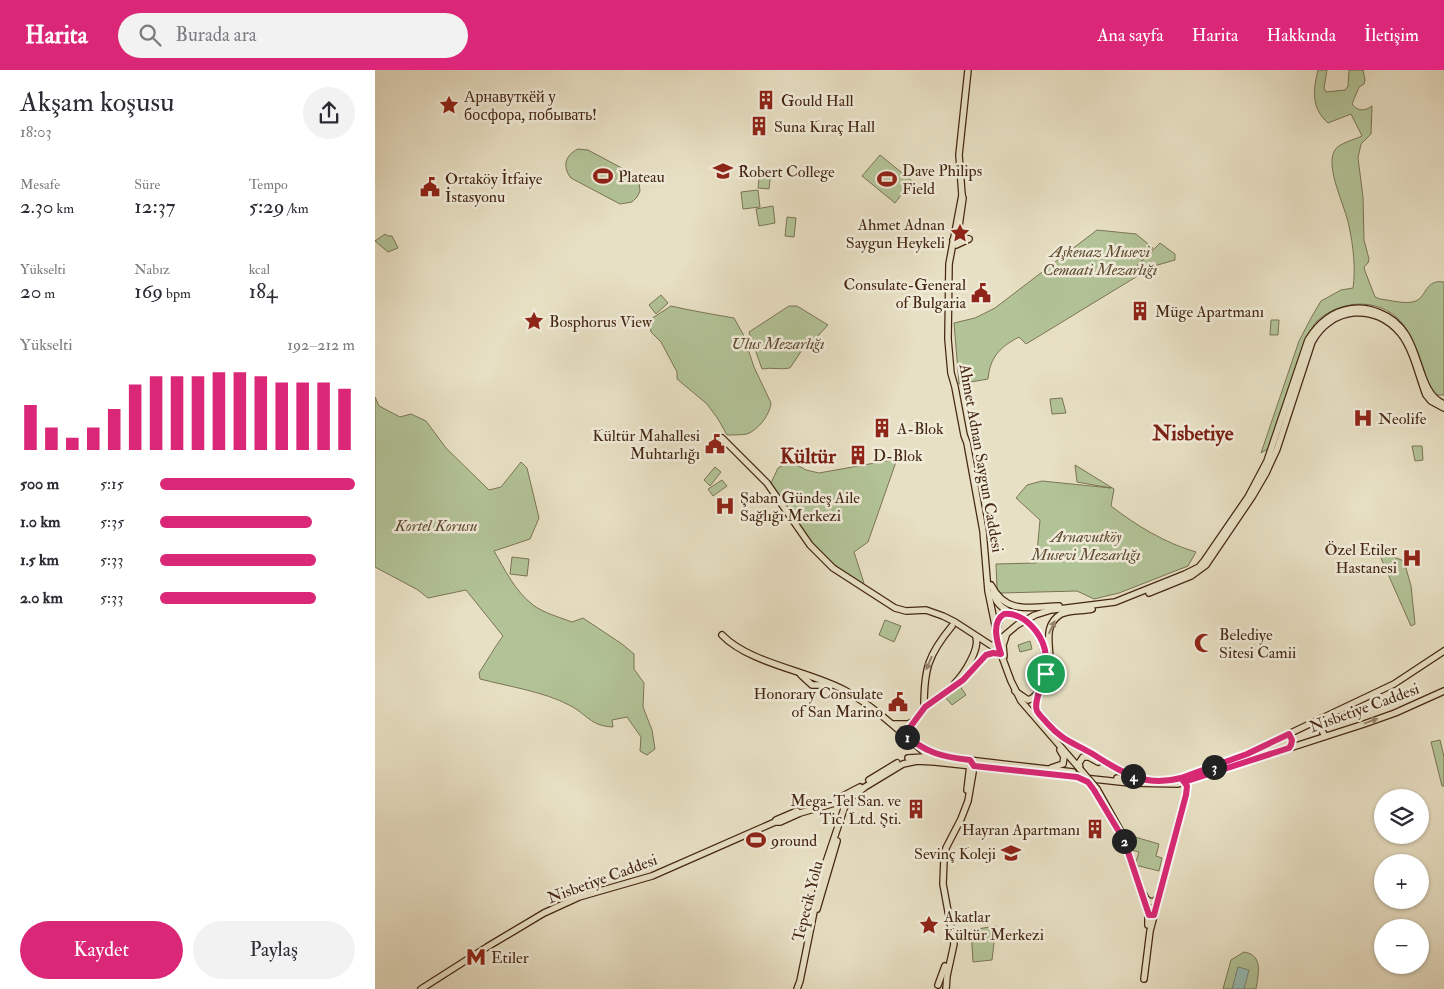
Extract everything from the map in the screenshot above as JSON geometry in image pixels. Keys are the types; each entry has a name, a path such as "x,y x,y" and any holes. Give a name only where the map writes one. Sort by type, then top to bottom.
{"main road":[{"name":"Ahmet Adnan Saygun Caddesi","path":"968,70 959,155 962,195 949,264 948,329 951,339 954,382 983,535 988,591 997,642 1015,691 1029,711 1097,788 1115,818 1124,840"},
{"path":"723,438 767,483 810,545 833,568 895,608 906,611 926,610 959,625 992,646 1024,621 1042,613 1115,602 1199,567 1259,478 1276,438 1308,340 1315,329 1331,315 1347,310 1369,309 1383,314 1396,322 1409,339 1431,394 1438,402 1444,404"},
{"path":"1015,691 1028,700 1033,698 1039,690 1049,663 1049,630 1053,622 1061,615 1121,604 1191,576 1209,561 1266,473 1279,441 1312,342 1322,327 1331,320 1346,314 1364,313 1381,318 1393,325 1404,339 1426,395 1431,401 1444,408"},
{"path":"987,571 997,603 1004,610 1020,617 1031,625 1040,637 1045,650 1046,674"},
{"path":"991,585 1001,600 1014,606 1081,607"},
{"path":"996,634 1000,617 1004,614 1013,614"},
{"path":"925,707 924,682 926,669 952,623"},
{"path":"1003,661 1003,641 1008,632"},
{"path":"722,635 738,648 814,680 836,686 865,703 935,758"},
{"path":"945,693 958,681 974,653 977,645 976,636"},
{"name":"Nisbetiye Caddesi","path":"421,989 543,913 579,898 652,876 775,822 844,802 887,768 904,760 918,757 949,758 971,764 1045,769 1146,780 1183,780 1247,754 1394,684 1444,651"},
{"path":"905,734 925,707 963,680 986,655 993,653 1001,654"},
{"path":"1039,690 1037,709 1059,735 1119,770 1146,780"},
{"name":"Nisbetiye Caddesi","path":"775,822 776,819 787,814 857,792 903,764 935,758 1077,777 1164,785 1289,748 1395,713 1444,691"},
{"path":"1029,711 1064,757 1064,762 1061,765 1045,769"},
{"path":"1322,718 1320,727 1325,736"},
{"path":"893,724 908,724 914,721"},
{"path":"1289,734 1292,741 1289,748"},
{"path":"918,757 922,753 920,748"},
{"path":"1080,769 1079,763 1081,758 1086,756 1118,773 1146,780"},
{"path":"947,987 947,972 954,944 943,889 943,859 948,844 961,819 970,792 971,764"},
{"path":"1185,801 1192,785 1199,776"},
{"path":"1077,777 1088,782 1094,790 1124,840 1152,915"},
{"path":"1144,979 1152,915 1185,801 1187,789 1183,780"},
{"name":"Tepecik Yolu","path":"797,989 823,878 845,810 857,792"},
{"name":"Tepecik Yolu","path":"830,857 844,802"},
{"name":"Tepecik Yolu","path":"801,989 823,878"},
{"path":"1140,886 1149,901 1155,901 1159,895"},
{"path":"937,987 949,957 952,938"},
{"path":"937,987 941,983 947,987"}],"green space":[{"path":"1318,70 1327,70 1324,88 1326,92 1345,90 1348,86 1349,70 1363,70 1364,84 1359,87 1352,104 1362,110 1372,106 1371,134 1361,144 1358,158 1363,197 1364,240 1369,259 1364,267 1375,297 1380,299 1403,302 1416,301 1420,299 1430,285 1444,282 1444,395 1434,395 1431,391 1410,334 1397,317 1386,310 1363,304 1338,308 1327,313 1317,321 1306,337 1269,448 1261,453 1299,341 1311,318 1321,301 1341,290 1353,288 1352,241 1334,176 1332,157 1340,145 1362,136 1351,114 1328,123 1322,117 1316,105 1314,92"},
{"name":"Plateau","path":"578,149 588,150 633,174 639,182 640,191 637,197 632,202 620,204 571,178 566,170 566,162 570,155"},
{"name":"Dave Philips Field","path":"880,155 912,181 895,203 862,176"},
{"path":"760,169 771,171 769,189 758,188"},
{"path":"758,190 760,207 743,209 741,192"},
{"path":"773,206 775,223 759,226 756,209"},
{"path":"787,217 796,218 794,237 785,236"},
{"name":"Aşkenaz Musevi Cemaati Mezarlığı","path":"1097,230 1136,234 1153,248 1136,267 1160,243 1175,254 1175,260 1154,266 1026,344 1019,337 1012,341 997,354 991,365 988,379 959,384 954,323 975,318 995,308"},
{"path":"385,234 392,236 398,248 388,252 375,241"},
{"path":"661,295 668,303 656,314 649,305"},
{"path":"671,306 734,318 743,334 754,367 771,403 766,417 751,432 727,435 707,404 677,379 677,372 661,342 651,332 650,326 651,319"},
{"name":"Ulus Mezarlığı","path":"789,306 797,306 828,325 802,350 790,368 762,369 749,332"},
{"path":"1271,320 1279,320 1278,335 1270,335"},
{"name":"Kortel Korusu","path":"375,397 379,406 400,417 411,414 426,421 446,448 489,490 501,487 521,462 527,468 539,518 530,539 494,551 516,587 537,608 572,622 583,618 634,654 634,669 644,683 643,707 652,730 655,749 647,755 640,751 641,737 627,717 612,720 613,727 605,726 594,722 575,708 549,696 480,679 479,673 503,636 466,590 428,598 418,590 375,567"},
{"path":"1062,398 1066,413 1052,414 1050,399"},
{"path":"1412,446 1422,446 1423,460 1415,461"},
{"path":"897,459 868,542 854,552 864,583 862,585 832,563 804,535 771,483 778,468 790,461 806,470 819,473"},
{"name":"Arnavutköy Musevi Mezarlığı","path":"1075,465 1114,489 1111,506 1162,539 1196,552 1188,566 1119,593 1094,599 1077,591 1001,593 997,589 996,564 1036,563 1040,520 1016,498 1027,485 1042,481 1111,488 1077,482"},
{"path":"715,467 721,472 710,486 704,480"},
{"path":"722,480 727,486 713,496 708,489"},
{"path":"1386,554 1404,561 1411,586 1415,624 1411,626 1380,556"},
{"path":"512,557 529,559 527,576 510,574"},
{"path":"885,620 901,626 894,642 879,635"},
{"path":"1030,641 1032,649 1020,652 1018,645"},
{"path":"960,686 966,695 952,705 945,697"},
{"path":"1440,740 1444,757 1444,786 1442,786 1431,742"},
{"path":"1135,837 1159,844 1156,856 1162,858 1159,871 1135,865 1139,852 1131,850"},
{"path":"996,926 992,960 973,962 971,930"},
{"path":"1244,952 1255,957 1257,961 1256,989 1223,989 1231,960"}],"water":[{"path":"1238,967 1249,970 1244,989 1232,989"}],"place":[{"name":"Gould Hall","path":"766,100"},
{"name":"Арнавуткёй у босфора, побывать!","path":"449,105"},
{"name":"Suna Kıraç Hall","path":"759,126"},
{"name":"Robert College","path":"723,171"},
{"name":"Plateau","path":"603,176"},
{"name":"Dave Philips Field","path":"887,179"},
{"name":"Ortaköy İtfaiye İstasyonu","path":"430,187"},
{"name":"Ahmet Adnan Saygun Heykeli","path":"960,233"},
{"name":"Consulate-General of Bulgaria","path":"981,293"},
{"name":"Müge Apartmanı","path":"1140,311"},
{"name":"Bosphorus View","path":"534,321"},
{"name":"Neolife","path":"1363,418"},
{"name":"A-Blok","path":"882,428"},
{"name":"Kültür Mahallesi Muhtarlığı","path":"715,444"},
{"name":"D-Blok","path":"858,455"},
{"name":"Şaban Gündeş Aile Sağlığı Merkezi","path":"725,506"},
{"name":"Özel Etiler Hastanesi","path":"1412,558"},
{"name":"Belediye Sitesi Camii","path":"1204,643"},
{"name":"Honorary Consulate of San Marino","path":"898,702"},
{"name":"Mega-Tel San. ve Tic. Ltd. Şti.","path":"916,809"},
{"name":"Hayran Apartmanı","path":"1095,829"},
{"name":"9round","path":"756,840"},
{"name":"Sevinç Koleji","path":"1011,853"},
{"name":"Akatlar Kültür Merkezi","path":"929,925"},
{"name":"Etiler","path":"476,957"}],"district":[{"name":"Nisbetiye","path":"1193,433"},
{"name":"Kültür","path":"808,456"}],"route":[{"path":"1046,674 1039,690 1036,706 1038,712 1054,730 1069,742 1119,770 1146,780 1160,781 1181,778 1184,782 1229,766 1289,748 1292,740 1291,737 1289,734 1247,754 1181,778 1187,786 1186,795 1154,915 1149,915 1124,840 1088,782 1077,777 974,766 970,760 949,758 917,746 905,734 925,707 963,680 986,655 989,653 1001,654 996,634 997,622 1004,614 1013,614 1024,619 1040,637 1045,650 1046,674"}]}
